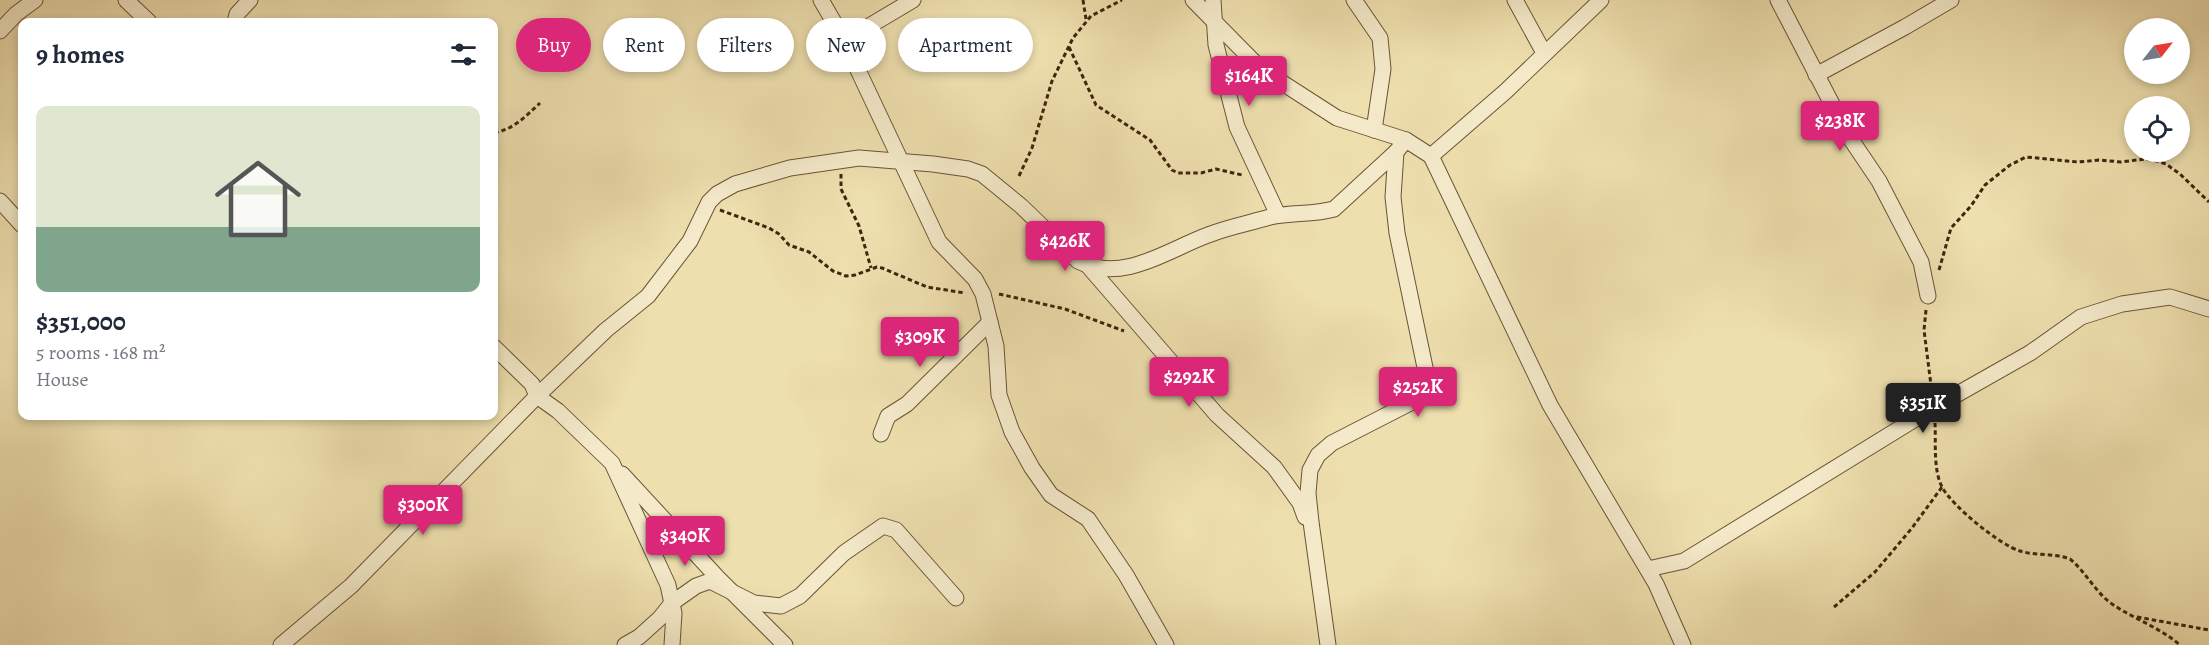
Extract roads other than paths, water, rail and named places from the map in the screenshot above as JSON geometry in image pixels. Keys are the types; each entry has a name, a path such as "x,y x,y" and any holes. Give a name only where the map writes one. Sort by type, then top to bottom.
{"street":[{"path":"0,31 15,14 35,0"},
{"path":"126,0 145,18"},
{"path":"236,18 250,0"},
{"path":"821,0 831,18"},
{"path":"883,18 913,0"},
{"path":"1193,0 1261,69 1337,118 1374,130 1401,146 1431,156 1550,405 1648,569 1683,645"},
{"path":"1213,0 1216,45 1237,127 1278,215"},
{"path":"1354,0 1380,38 1383,69 1374,130"},
{"path":"1515,0 1544,52"},
{"path":"1431,156 1506,91 1544,52 1601,0"},
{"path":"1778,0 1848,135 1880,182 1921,262 1928,296"},
{"path":"1816,75 1951,0"},
{"path":"859,72 939,242 975,279 983,294 996,346 999,395 1012,432 1032,468 1051,495 1088,519 1126,575 1166,645"},
{"path":"281,645 359,578 537,396 606,330 648,296 690,241 709,202 717,194 735,184 790,168 859,158 968,169 982,174 1021,206 1078,261 1089,267 1101,269 1142,265 1208,234 1278,215 1324,212 1334,209 1401,146"},
{"path":"1328,645 1312,535 1308,493 1310,470 1318,455 1332,443 1414,401 1421,394 1427,377 1397,233 1393,197 1401,146"},
{"path":"0,201 18,221"},
{"path":"1089,267 1216,415 1274,467 1300,503 1312,535"},
{"path":"1648,569 1684,561 2030,352 2081,317 2122,304 2170,297 2209,309"},
{"path":"881,434 888,416 907,404 990,322"},
{"path":"498,351 532,384 537,396 558,411 612,463 730,590 785,645"},
{"path":"612,463 668,585 674,614 672,645"},
{"path":"625,645 639,638 672,603 696,586 710,581 754,603 781,606 800,597 844,554 883,526 896,530 956,598"}]}
